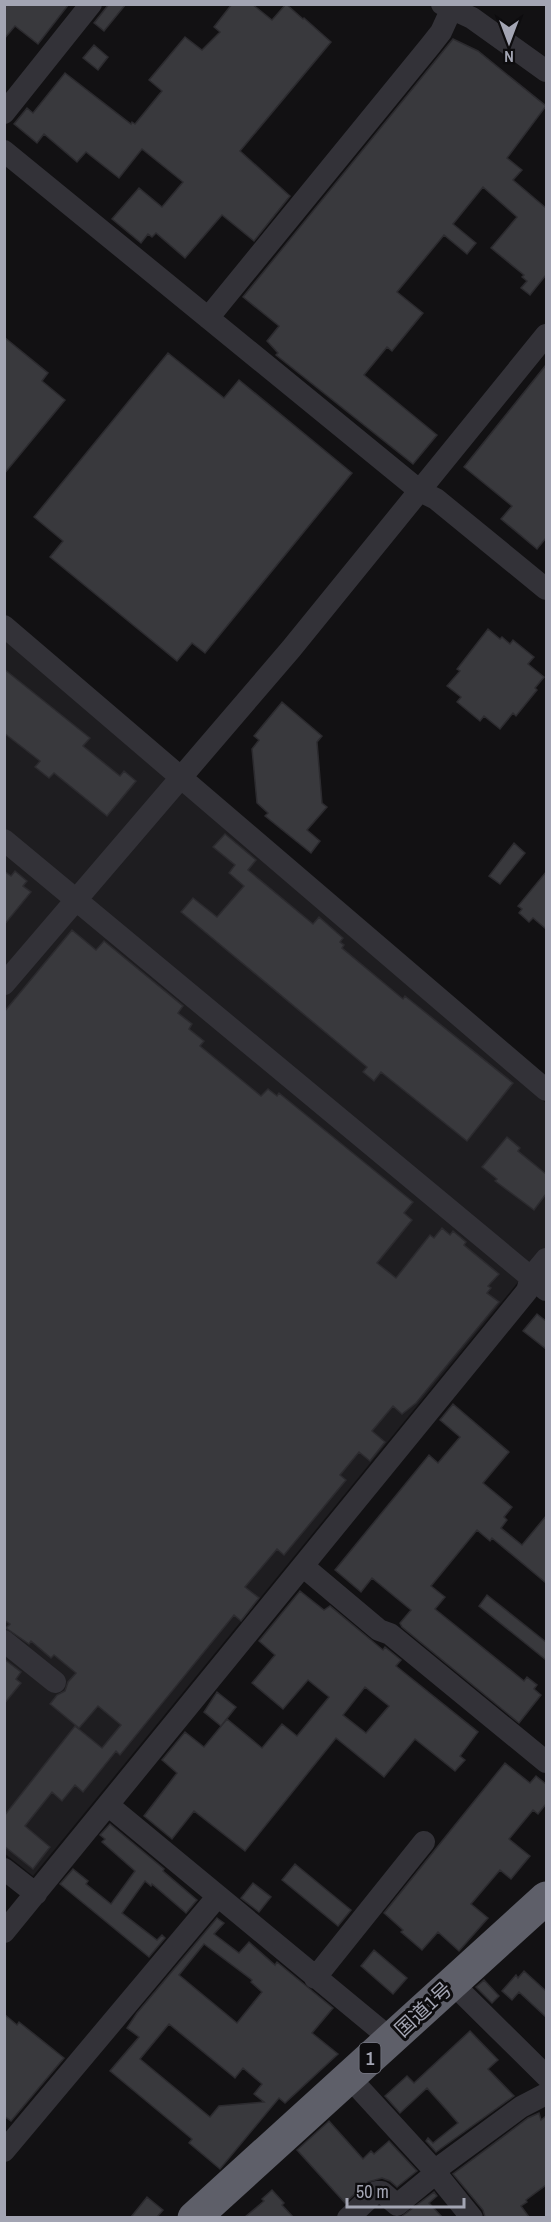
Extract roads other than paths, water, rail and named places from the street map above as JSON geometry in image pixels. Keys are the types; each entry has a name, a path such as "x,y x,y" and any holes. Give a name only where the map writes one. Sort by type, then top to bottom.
{"highway":[{"name":"国道1号","path":"194,2217 546,1898"}],"street":[{"path":"4,113 92,4"},
{"path":"208,318 441,32 447,6 472,18 546,71"},
{"path":"4,151 420,491 436,499 542,577"},
{"path":"4,984 291,649 546,335"},
{"path":"4,626 435,992 546,1090"},
{"path":"4,840 77,898 539,1284"},
{"path":"4,1932 527,1291 539,1284 546,1259"},
{"path":"304,1567 379,1630 390,1634 546,1761"},
{"path":"4,1641 55,1682"},
{"path":"108,1805 391,2039"},
{"path":"315,1978 424,1842"},
{"path":"4,1869 36,1894"},
{"path":"4,2151 218,1896"},
{"path":"451,1982 546,2076"},
{"path":"349,2077 435,2172 472,2217"},
{"path":"348,2217 376,2192 382,2192 397,2205 435,2172 521,2107 546,2094"}]}
